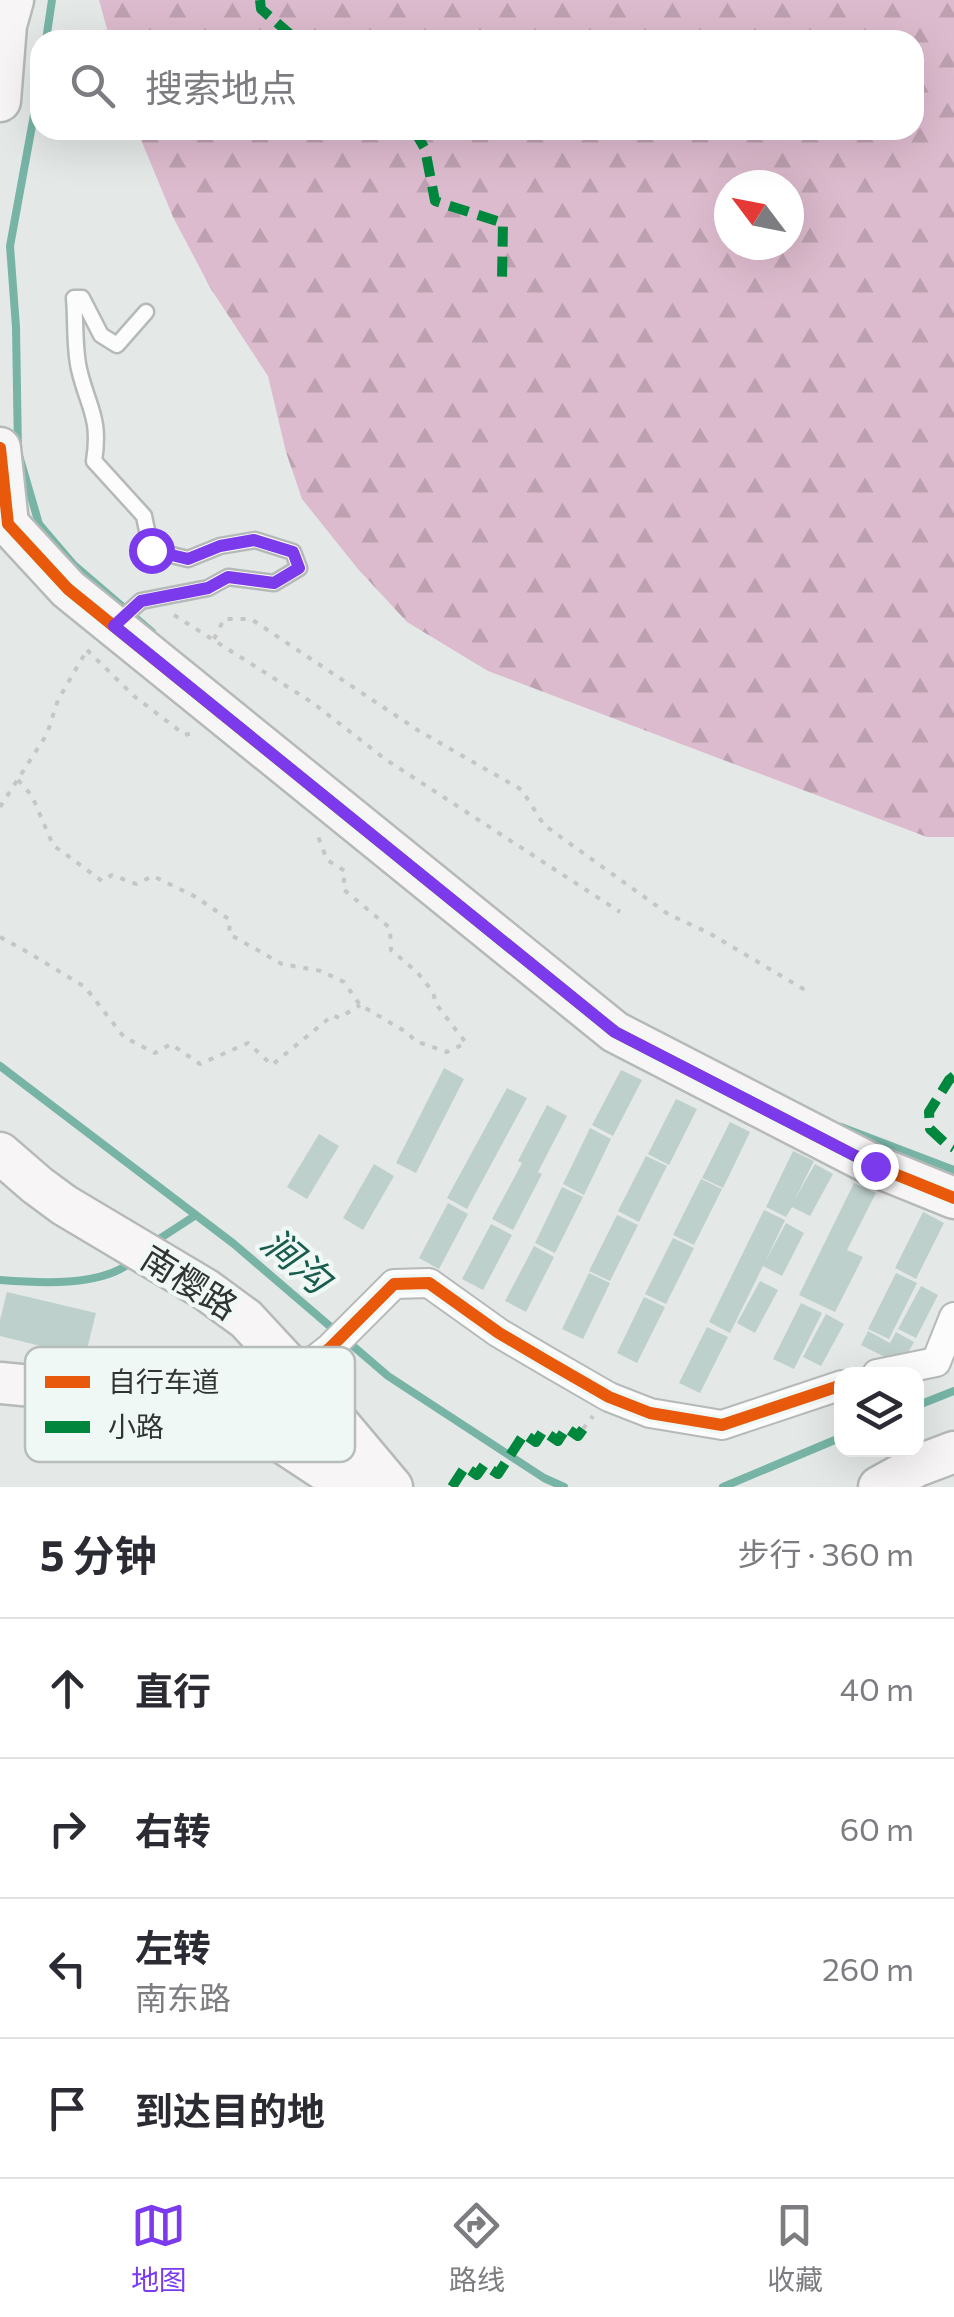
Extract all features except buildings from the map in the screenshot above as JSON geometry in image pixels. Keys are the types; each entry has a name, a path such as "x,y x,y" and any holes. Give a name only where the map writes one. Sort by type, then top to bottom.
{"street":[{"path":"0,101 6,23"},
{"path":"0,448 8,524 68,590 116,618 615,1032 875,1166 954,1198"},
{"name":"南樱路","path":"0,1154 64,1205 205,1289 246,1319 272,1347"},
{"path":"331,1347 394,1284 429,1283 499,1333 550,1363 609,1397 650,1412 722,1425 834,1388"},
{"path":"911,1367 936,1362 954,1317"},
{"path":"0,1383 25,1385"},
{"name":"南樱路","path":"355,1443 392,1487"},
{"path":"879,1487 954,1452"},
{"path":"312,1462 350,1487"}],"lane":[{"path":"116,618 208,588 228,577 274,583 299,568 293,552 254,540 220,546 188,559 151,550 144,516 94,460 98,439 96,416 79,367 74,298 82,298 101,335 117,345 146,312"}],"path":[{"path":"116,618 214,639 313,703 385,759 620,912"},
{"path":"116,618 134,696 185,734 205,730"},
{"path":"0,807 47,734 58,700 116,618"},
{"path":"214,639 224,619 250,618 419,731 522,790 544,825 668,914 709,933 805,990"},
{"path":"18,780 32,796 53,845 102,880 112,874 136,884 153,876 230,920 229,934 282,964 321,971 344,982 360,1005 415,1041 447,1052 466,1042 436,1004 425,982 392,950 390,928 343,890 345,870 327,860 318,835 308,826"},
{"path":"0,937 85,988 124,1038 156,1053 170,1044 200,1064 248,1043 272,1064 333,1015 340,1018 360,1005"}],"green space":[{"path":"99,0 954,0 954,837 927,837 488,671 407,622 302,499 268,376 211,289 173,217 141,140 924,140 924,30 107,30"}],"waterway":[{"path":"48,30 52,0"},
{"path":"30,137 10,246 18,452 39,524 74,565 152,632"},
{"name":"涧沟","path":"0,1066 234,1244 354,1347"},
{"path":"841,1127 954,1170"},
{"path":"153,1243 196,1215"},
{"path":"0,1280 86,1279 103,1276 131,1262"},
{"name":"涧沟","path":"355,1348 388,1376 544,1478 564,1487"},
{"name":"涧沟","path":"924,1403 954,1391"},
{"name":"涧沟","path":"723,1487 834,1440"}],"marked path":[{"path":"260,0 261,9 285,30"},
{"path":"420,140 435,201 503,223 502,279"},
{"path":"954,1076 929,1112 930,1129 954,1148"},
{"path":"452,1487 465,1467 477,1475 484,1465 498,1474 524,1434 536,1442 543,1431 558,1441 566,1428 578,1436 583,1429"}],"cycle path":[{"path":"0,448 8,524 68,589 615,1032 875,1166 954,1198"},
{"path":"331,1347 394,1284 429,1283 499,1333 609,1397 650,1413 722,1425 834,1388"}],"route":[{"path":"151,550 188,559 220,546 254,540 293,552 299,568 274,583 228,577 208,588 141,601 114,626 615,1032 875,1166"}]}
